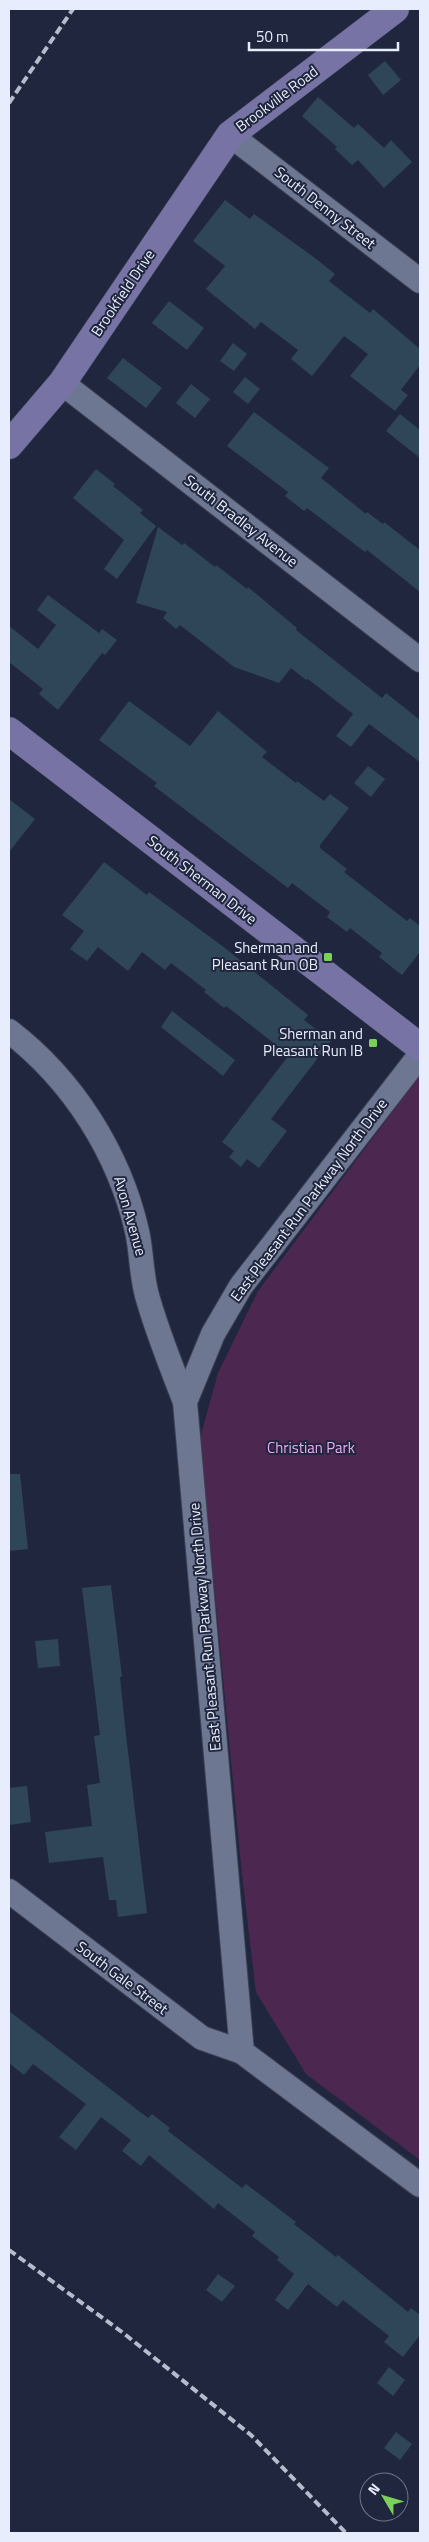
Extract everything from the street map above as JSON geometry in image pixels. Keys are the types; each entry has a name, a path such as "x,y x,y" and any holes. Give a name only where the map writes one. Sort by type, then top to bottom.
{"street":[{"name":"Brookville Road","path":"230,135 396,9"},
{"name":"South Denny Street","path":"230,135 420,281"},
{"name":"Brookfield Drive","path":"9,445 62,383 230,135"},
{"name":"South Bradley Avenue","path":"62,383 420,660"},
{"name":"South Sherman Drive","path":"9,731 420,1047"},
{"name":"Avon Avenue","path":"9,1031 38,1057 68,1089 95,1127 108,1152 129,1201 139,1242 147,1297 185,1402"},
{"name":"East Pleasant Run Parkway North Drive","path":"242,2052 185,1402 213,1334 241,1286 420,1055"},
{"name":"South Gale Street","path":"9,1891 202,2038 242,2052"},
{"path":"242,2052 420,2185"}],"green space":[{"name":"Christian Park","path":"420,1075 420,2160 306,2074 256,1992 242,1875 200,1438 218,1373 258,1291"}],"building":[{"path":"385,61 401,80 383,95 368,75"},
{"path":"318,97 354,128 358,124 384,148 391,140 412,162 384,188 358,160 352,165 335,149 337,147 302,116"},
{"path":"225,200 250,219 254,214 315,258 335,274 329,281 370,313 373,309 420,349 420,365 401,390 408,395 395,411 350,376 368,354 344,336 312,376 291,359 298,350 261,322 255,329 206,289 225,266 193,241"},
{"path":"169,301 204,328 187,350 152,323"},
{"path":"233,343 247,354 234,371 220,361"},
{"path":"123,358 162,388 146,408 107,378"},
{"path":"245,377 260,389 248,404 233,392"},
{"path":"191,384 210,399 195,418 176,403"},
{"path":"254,412 329,468 321,478 366,514 367,512 383,524 384,522 420,550 420,592 367,550 365,552 307,508 304,511 285,496 288,492 227,446"},
{"path":"400,414 420,430 420,458 386,431"},
{"path":"96,469 115,484 113,486 143,510 140,513 156,526 117,579 104,569 124,540 73,498"},
{"path":"158,527 182,545 184,543 215,567 216,565 247,589 248,587 297,628 296,630 382,698 386,693 420,720 420,762 369,724 351,747 336,736 353,714 308,679 306,680 291,668 279,683 234,667 180,625 176,629 163,618 167,612 136,603"},
{"path":"48,595 99,633 102,629 117,640 105,655 102,653 58,710 39,694 43,689 9,662 9,626 38,649 56,625 37,610"},
{"path":"129,701 190,746 218,711 267,752 262,757 296,783 297,781 324,801 330,794 349,808 320,845 320,848 347,869 344,872 407,921 410,918 420,926 420,952 402,975 379,957 382,953 350,928 347,932 327,917 330,912 292,883 288,888 154,786 157,783 99,740"},
{"path":"368,766 385,779 371,797 354,783"},
{"path":"9,799 35,819 9,852"},
{"path":"104,862 147,895 149,892 225,948 308,1015 304,1020 331,1041 271,1119 287,1131 259,1168 247,1159 241,1167 229,1157 234,1151 222,1142 289,1055 226,1006 224,1008 204,992 206,990 171,963 165,970 142,952 128,971 98,947 87,961 70,949 84,931 62,915"},
{"path":"172,1011 235,1060 223,1076 161,1027"},
{"path":"9,1474 20,1474 28,1549 9,1551"},
{"path":"111,1585 147,1913 118,1917 116,1900 109,1900 103,1857 49,1863 45,1832 92,1826 87,1785 100,1783 94,1736 100,1735 82,1588"},
{"path":"58,1639 60,1666 38,1668 35,1641"},
{"path":"27,1786 31,1822 9,1825 9,1788"},
{"path":"9,2011 148,2118 152,2114 170,2128 168,2131 242,2188 246,2184 296,2222 294,2224 336,2257 338,2255 408,2312 411,2308 420,2315 420,2335 403,2357 384,2342 389,2336 343,2300 337,2307 308,2284 288,2310 275,2300 294,2274 277,2260 279,2257 252,2236 255,2232 218,2203 214,2209 149,2155 141,2166 122,2151 131,2140 101,2117 76,2150 59,2137 86,2104 33,2064 24,2075 9,2063"},
{"path":"218,2274 235,2286 222,2302 206,2290"},
{"path":"389,2367 405,2380 393,2396 377,2383"},
{"path":"396,2432 412,2444 400,2460 384,2448"}],"railway":[{"path":"9,103 73,9"},
{"path":"9,2250 122,2332 251,2435 346,2533"}],"place":[{"name":"Sherman and Pleasant Run OB","path":"328,957"},
{"name":"Sherman and Pleasant Run IB","path":"373,1043"}]}
